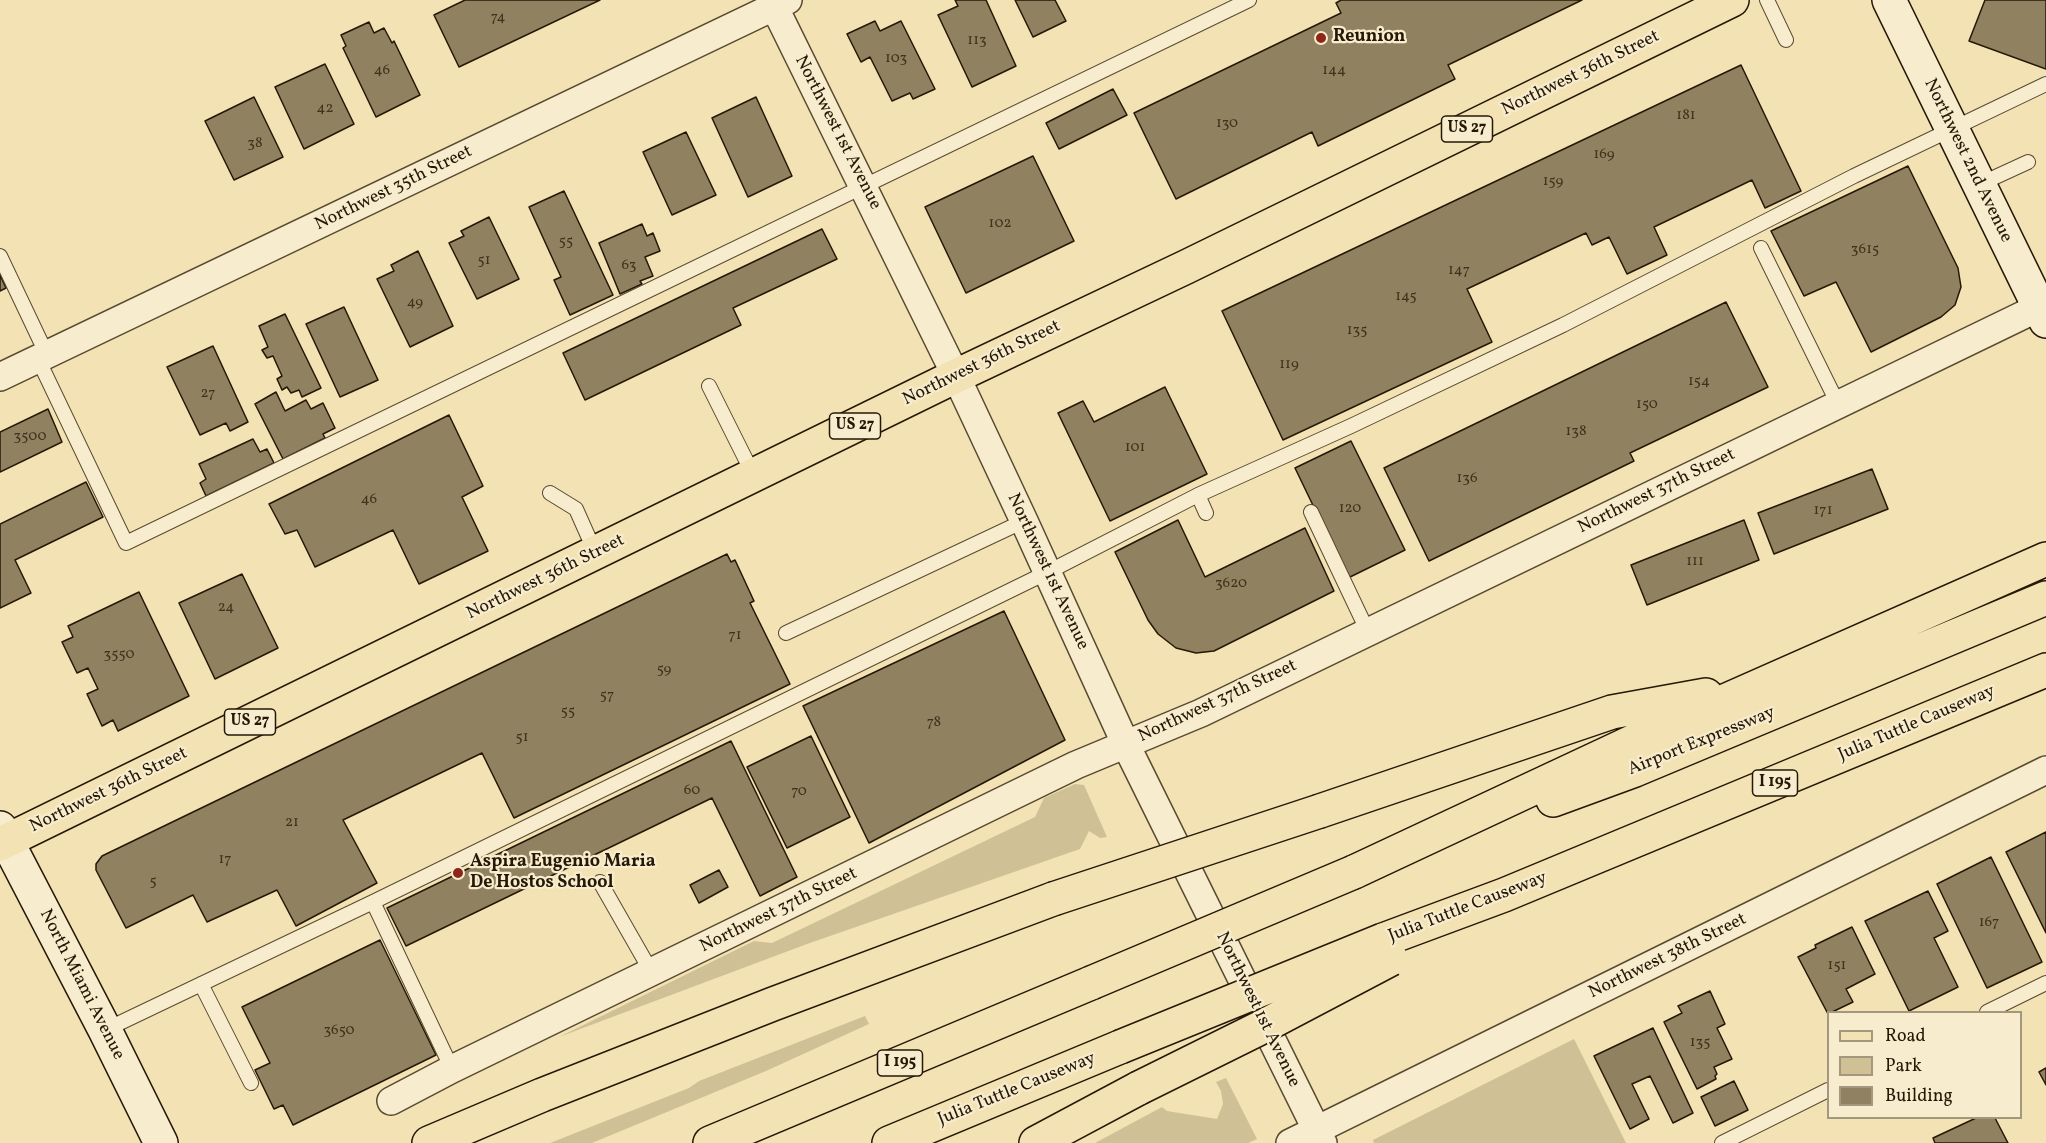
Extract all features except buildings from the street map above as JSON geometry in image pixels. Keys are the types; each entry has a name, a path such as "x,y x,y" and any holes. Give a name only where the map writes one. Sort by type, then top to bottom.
{"main road":[{"name":"Northwest 36th Street","path":"2,837 596,554 956,376 1732,0"},
{"path":"1354,872 1632,742 2046,559"},
{"name":"Airport Expressway","path":"1354,872 1635,770 2032,604"},
{"name":"Julia Tuttle Causeway","path":"888,1143 1120,1047 1387,950 1504,895 2046,670"},
{"path":"429,1143 542,1095 740,1017 1053,899 1612,712 1761,685"},
{"name":"I 195","path":"710,1143 1354,872"},
{"path":"1036,1143 1138,1088 1258,1029 1387,950"}],"street":[{"name":"Northwest 2nd Avenue","path":"1889,0 1978,184 2044,311"},
{"name":"Northwest 1st Avenue","path":"778,2 1024,520 1126,745 1320,1137"},
{"name":"Northwest 35th Street","path":"0,377 778,2"},
{"name":"Northwest 37th Street","path":"391,1101 452,1068 652,973 1076,765 1201,713 1838,405 2044,311"},
{"name":"Northwest 38th Street","path":"1290,1143 1320,1137 2046,770"},
{"name":"North Miami Avenue","path":"2,837 105,1030 161,1143"}],"lane":[{"path":"0,256 126,543 1249,0"},
{"path":"1767,0 1786,40"},
{"path":"105,1030 373,902 1048,572 1198,495 1351,426 1563,325 1741,232 2046,84"},
{"path":"1978,184 2028,162"},
{"path":"1761,248 1838,405"},
{"path":"709,386 754,476"},
{"path":"550,493 576,509 596,554"},
{"path":"1198,495 1206,513"},
{"path":"1311,512 1368,632"},
{"path":"786,633 1024,520"},
{"path":"600,882 652,973"},
{"path":"373,902 452,1068"},
{"path":"1989,1011 2046,983"},
{"path":"201,984 251,1083"},
{"path":"1722,1143 1827,1090"}],"green space":[{"path":"1075,784 1084,785 1107,837 1100,838 1089,831 1080,849 807,944 559,1037 754,941 772,943 1035,817 1044,798"},
{"path":"865,1016 869,1024 766,1071 592,1143 550,1143 689,1088 699,1081"},
{"path":"1574,1039 1626,1143 1374,1143 1373,1140"},
{"path":"1226,1078 1257,1139 1248,1143 1095,1143 1162,1107 1167,1111 1217,1119 1223,1104 1221,1091 1216,1082"}],"place":[{"name":"Reunion","path":"1321,38"},
{"name":"Aspira Eugenio Maria De Hostos School","path":"458,873"}]}
